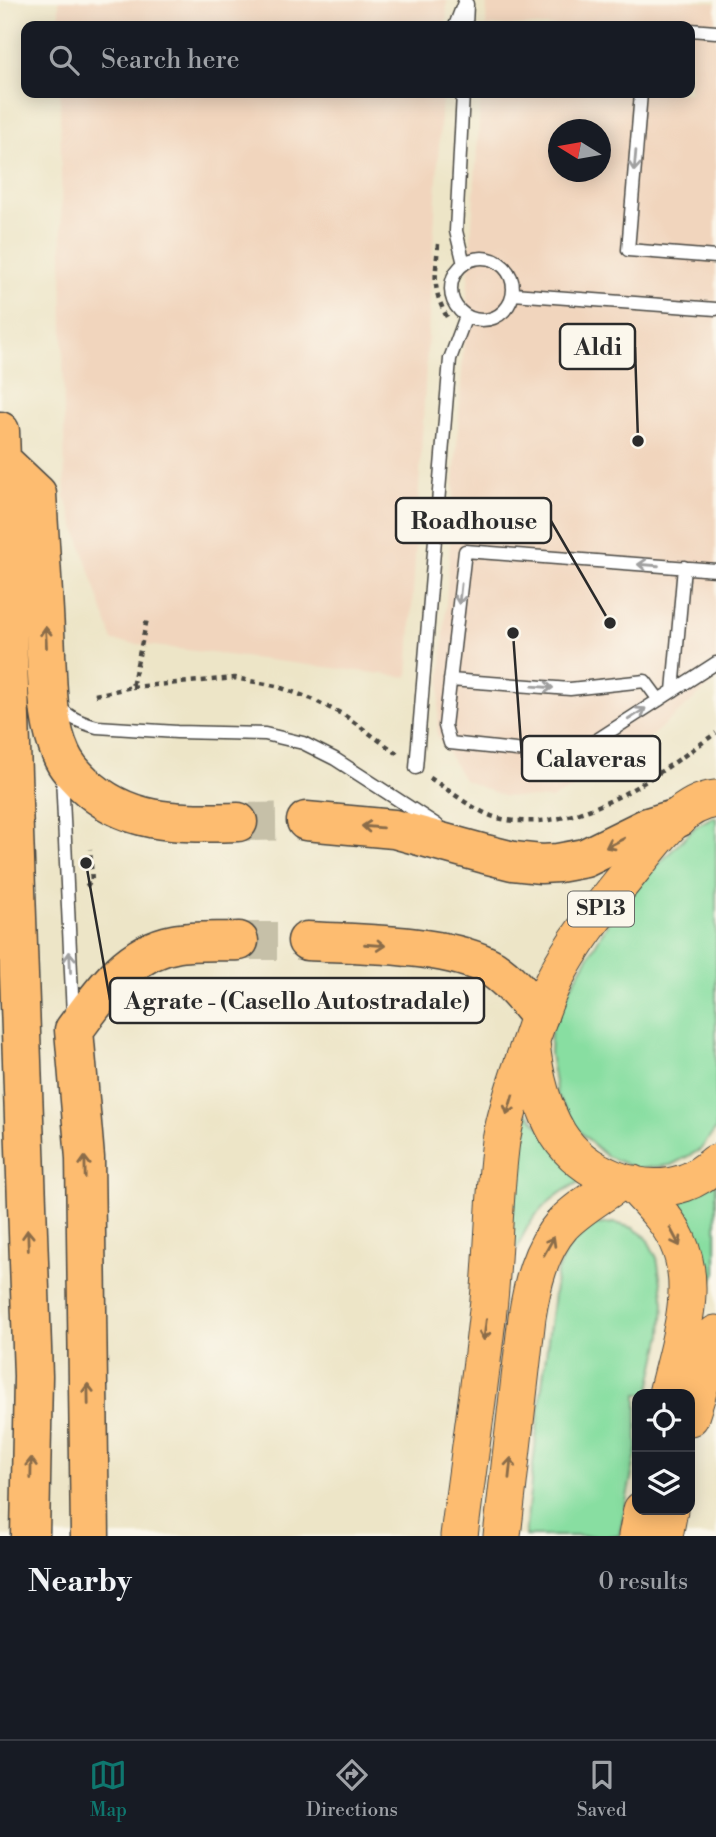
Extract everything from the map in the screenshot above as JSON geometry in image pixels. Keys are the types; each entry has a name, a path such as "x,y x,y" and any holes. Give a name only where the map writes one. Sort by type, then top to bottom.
{"highway":[{"path":"0,430 33,1376 30,1536"},
{"path":"1,460 37,495 51,716 60,753 73,773 111,804 141,817 182,823 238,822"},
{"path":"306,821 394,828 513,861 541,864 585,858 648,827 678,818"},
{"path":"90,1536 85,1158 74,1030 116,977 149,952 174,944 239,941"},
{"path":"307,941 436,951 477,961 503,977 535,1027"}],"main road":[{"name":"SP13","path":"535,1027 559,969 579,938 649,849 678,818 703,800 716,799"},
{"path":"535,1027 533,1059 539,1087 557,1133 582,1162 626,1183 643,1186 684,1183 705,1173 716,1163"},
{"path":"459,1536 489,1300 501,1142 514,1087 535,1027"},
{"path":"626,1183 667,1224 676,1237 686,1265 688,1282 684,1318 668,1389"},
{"path":"502,1536 527,1317 541,1261 563,1224 626,1183"},
{"path":"695,1402 716,1334"},
{"path":"637,1536 641,1515"},
{"path":"664,1536 668,1515"}],"lane":[{"path":"457,21 466,0"},
{"path":"466,0 466,21"},
{"path":"695,30 716,32"},
{"path":"463,98 456,232 464,264"},
{"path":"641,98 628,250 716,257"},
{"path":"473,259 493,260 509,274 513,283 513,294 510,303 495,318 476,320 458,310 453,301 452,281 456,271 473,259"},
{"path":"513,294 716,309"},
{"path":"416,768 450,359 466,316"},
{"path":"716,570 465,551 445,726 450,743 572,756 716,663"},
{"path":"673,691 684,567"},
{"path":"450,680 570,689 645,681 659,700"},
{"path":"47,683 60,709 68,716 97,727 265,734 303,743 335,759 485,854"},
{"path":"60,753 74,1030"}],"path":[{"path":"95,695 132,687 147,619"}],"shaded area":[{"path":"59,0 447,0 446,21 59,21"},
{"path":"487,0 686,0 716,3 716,680 613,769 551,799 503,796 464,780 437,735 481,98 695,98 695,21 486,21"},
{"path":"60,98 442,98 408,677 113,641 65,496"}],"green space":[{"path":"716,817 716,1129 700,1150 671,1165 637,1169 606,1156 577,1129 557,1095 550,1054 551,1028 566,995 609,921 635,888 696,826"},
{"path":"525,1113 529,1114 584,1180 562,1192 535,1216 518,1248 504,1247 510,1161"},
{"path":"716,1182 716,1272 703,1299 669,1203"},
{"path":"615,1223 633,1228 646,1237 657,1258 664,1302 662,1334 650,1389 632,1389 632,1474 619,1536 525,1536 557,1271 568,1246 592,1225"}],"tunnel":[{"path":"238,822 306,821"},
{"path":"239,941 307,941"}],"place":[{"name":"Aldi","path":"638,441"},
{"name":"Roadhouse","path":"610,623"},
{"name":"Calaveras","path":"513,633"},
{"name":"Agrate - (Casello Autostradale)","path":"86,863"}]}
